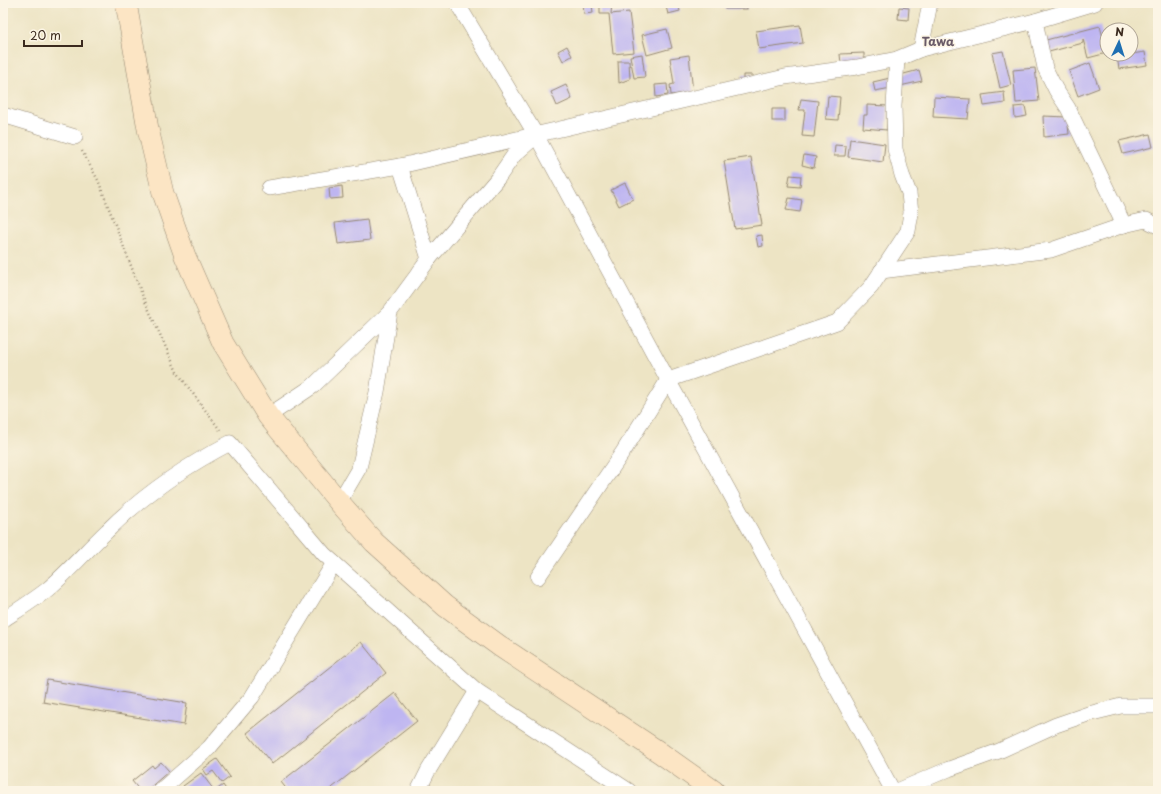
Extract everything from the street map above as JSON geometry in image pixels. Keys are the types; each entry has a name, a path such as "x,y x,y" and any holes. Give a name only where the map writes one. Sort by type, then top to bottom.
{"main road":[{"path":"126,3 148,129 165,200 185,256 224,343 268,416 374,542 445,606 502,647 659,752 714,791"}],"street":[{"path":"458,3 536,135 893,791"},
{"path":"921,49 930,3"},
{"path":"269,188 400,166 785,78 897,59 921,49 1035,21 1095,3"},
{"path":"1035,21 1045,68 1056,90 1068,108 1124,225"},
{"path":"538,577 623,452 668,380 837,322 871,288 908,231 911,213 909,193 902,175 895,149 894,106 897,59"},
{"path":"3,114 75,137"},
{"path":"268,416 313,386 390,312 429,260 498,178 514,155 536,135"},
{"path":"400,166 429,260"},
{"path":"882,271 1051,250 1124,225 1146,220 1158,226"},
{"path":"339,502 359,468 377,392 390,312"},
{"path":"3,620 47,589 138,503 177,475 230,443 324,554 477,691 629,791"},
{"path":"160,791 209,748 252,697 334,563"},
{"path":"418,791 428,771 477,691"},
{"path":"897,791 1088,714 1121,706 1158,706"}],"path":[{"path":"75,137 98,180 143,297 177,372 230,443"}],"building":[{"path":"600,3 612,3 611,14 629,12 634,52 613,54 609,14 600,14"},
{"path":"665,3 678,3 680,11 668,14"},
{"path":"725,3 747,3 747,9 725,9"},
{"path":"583,4 592,4 593,13 584,14"},
{"path":"899,7 909,8 908,20 898,19"},
{"path":"800,25 803,43 759,49 756,31"},
{"path":"1099,26 1099,55 1088,58 1083,39 1083,43 1045,53 1042,41"},
{"path":"667,29 672,48 647,55 642,35"},
{"path":"567,46 572,56 563,61 558,51"},
{"path":"1003,51 1011,85 1000,88 992,53"},
{"path":"1145,52 1147,65 1119,69 1118,62 1139,62 1139,53"},
{"path":"864,53 864,63 841,64 840,54"},
{"path":"642,54 645,77 634,78 630,56"},
{"path":"689,55 693,92 671,95 670,85 674,84 670,58"},
{"path":"618,61 629,61 630,79 619,83"},
{"path":"1090,63 1099,88 1078,96 1069,71"},
{"path":"1035,68 1039,101 1016,103 1013,70"},
{"path":"919,70 922,81 900,86 900,75"},
{"path":"743,75 753,75 753,81 743,82"},
{"path":"890,78 891,88 875,91 873,82"},
{"path":"667,84 668,95 656,97 655,85"},
{"path":"566,85 572,99 557,106 551,92"},
{"path":"1004,92 1005,103 984,106 982,95"},
{"path":"828,96 840,97 838,120 826,119"},
{"path":"934,97 970,99 968,119 933,117"},
{"path":"801,99 818,101 814,137 802,136 805,110 799,110"},
{"path":"867,105 888,106 887,130 863,128 864,115 867,115"},
{"path":"1025,106 1027,116 1015,118 1014,107"},
{"path":"772,109 785,109 785,121 772,121"},
{"path":"1043,116 1067,117 1069,134 1044,137"},
{"path":"1150,134 1153,147 1123,154 1119,141"},
{"path":"850,139 885,144 883,162 848,157"},
{"path":"835,145 846,146 845,156 834,156"},
{"path":"804,155 816,157 814,168 802,165"},
{"path":"751,157 762,225 735,229 724,161"},
{"path":"790,175 801,176 800,187 788,186"},
{"path":"625,183 633,199 619,206 611,190"},
{"path":"342,186 343,198 330,199 329,188"},
{"path":"789,198 802,200 800,212 786,210"},
{"path":"367,219 370,240 338,244 335,223"},
{"path":"762,235 763,246 758,247 756,236"},
{"path":"361,642 386,673 272,764 247,733"},
{"path":"47,680 187,703 184,725 43,702"},
{"path":"395,693 417,721 328,791 288,791 281,782"},
{"path":"217,759 230,777 222,783 213,771 207,775 203,769"},
{"path":"161,762 169,771 146,791 140,791 132,781 152,765 154,768"},
{"path":"201,773 214,790 187,791 183,786"},
{"path":"223,785 227,791 215,791"}],"district":[{"name":"Tawa","path":"938,41"}]}
